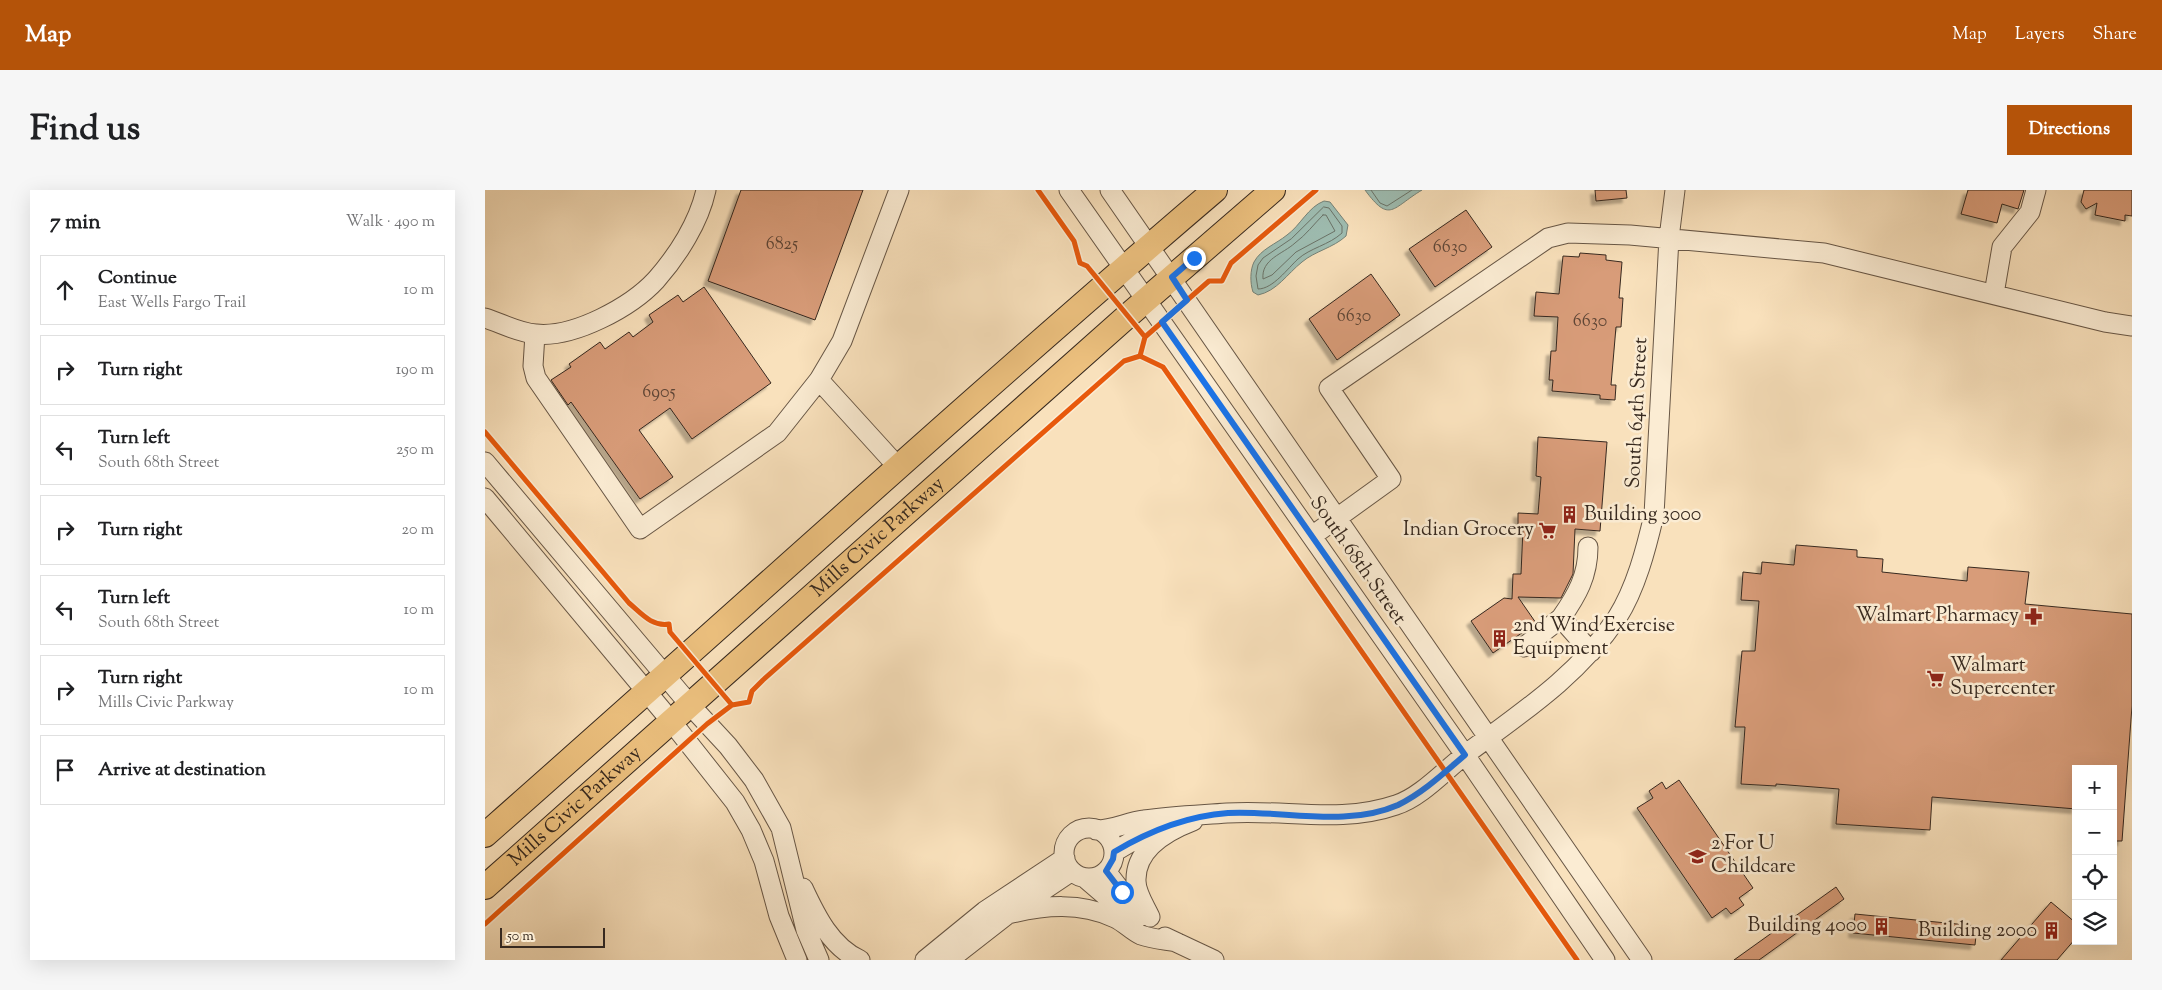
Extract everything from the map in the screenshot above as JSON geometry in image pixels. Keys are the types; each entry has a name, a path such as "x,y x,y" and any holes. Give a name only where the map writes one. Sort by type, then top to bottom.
{"main road":[{"name":"Mills Civic Parkway","path":"485,835 1123,268 1215,190"},
{"name":"Mills Civic Parkway","path":"485,887 1147,299 1273,190"}],"street":[{"path":"485,318 535,334 563,333 585,325 621,306 654,281 683,243 699,212 706,190"},
{"path":"535,334 533,366 536,378 640,529 777,434 819,380 842,341 899,190"},
{"name":"South 68th Street","path":"1069,190 1465,755 1605,960"},
{"name":"South 68th Street","path":"1110,190 1338,517 1642,960"},
{"name":"South 64th Street","path":"1664,190 1669,238"},
{"name":"South 64th Street","path":"1206,816 1228,813 1320,816 1366,814 1398,804 1432,782 1538,701 1570,674 1591,652 1618,617 1645,553 1654,515 1661,423 1669,238 1675,190"},
{"path":"1995,294 2002,247 2030,212 2036,190"},
{"path":"1312,536 1391,479 1329,388 1548,238 1568,233 1669,238 1824,253 2105,322 2132,326"},
{"path":"819,380 898,467"},
{"path":"485,462 690,705 728,746 754,780 781,828 806,930 819,960"},
{"path":"485,498 722,784 751,830 764,861 789,960"},
{"path":"1524,647 1561,618 1579,591 1588,565 1588,547"},
{"path":"1561,618 1591,652"},
{"path":"1206,816 1143,820 1111,830 1082,830 1075,833 1066,844 1074,869 1141,927 1214,960"},
{"path":"1114,852 1146,833 1206,816"},
{"path":"1150,917 1136,882 1138,864 1146,850 1181,826 1206,816"},
{"path":"925,960 985,911 1074,869 1099,876 1106,871 1113,859 1114,852 1109,838 1096,830"},
{"path":"787,854 819,919 833,940 847,954 860,960"},
{"path":"949,960 1008,914 1074,869"},
{"path":"1106,871 1122,892 1176,942"},
{"path":"1008,914 1036,907 1059,906 1090,909 1116,918 1141,934 1176,942"},
{"path":"779,916 797,960"}],"water":[{"path":"1365,190 1422,190 1392,210 1386,210 1380,207"},
{"path":"1324,201 1330,202 1348,225 1346,236 1335,244 1307,258 1271,290 1258,295 1253,292 1251,273 1257,257 1292,231 1313,208"}],"building":[{"path":"741,190 863,190 815,320 708,281"},
{"path":"1595,190 1626,190 1627,198 1596,201"},
{"path":"1968,190 2024,190 2018,209 2002,204 1997,223 1961,214"},
{"path":"2084,190 2132,190 2132,216 2125,215 2125,221 2095,215 2097,203 2086,209 2081,202"},
{"path":"1466,210 1492,247 1435,287 1409,249"},
{"path":"1580,253 1606,255 1606,260 1622,262 1619,298 1623,298 1621,327 1616,327 1611,385 1616,385 1615,400 1600,399 1600,395 1552,391 1553,380 1549,380 1551,351 1556,351 1558,317 1534,316 1536,292 1559,294 1563,256 1579,257"},
{"path":"1371,274 1400,315 1337,360 1309,319"},
{"path":"704,287 771,383 692,439 670,408 639,430 673,477 640,499 571,402 568,405 551,380 571,367 569,364 600,342 605,349 629,332 633,337 653,322 649,315 678,295 683,302"},
{"name":"Building 3000","path":"1538,437 1607,442 1600,531 1575,529 1573,574 1561,598 1518,597 1536,623 1493,653 1471,621 1504,598 1512,599 1513,574 1521,574 1523,528 1518,528 1518,513 1538,514 1541,477 1536,476"},
{"name":"Walmart Supercenter","path":"1796,545 1857,550 1857,557 1883,559 1882,572 1967,581 1968,567 2029,572 2025,604 2132,614 2132,706 2122,841 2117,841 2117,765 2072,765 2072,809 1932,797 1930,830 1836,824 1839,789 1776,784 1776,786 1741,784 1745,727 1735,727 1742,651 1755,651 1759,601 1741,600 1743,572 1761,574 1762,562 1794,565"},
{"path":"1679,780 1753,888 1739,898 1744,905 1731,914 1726,908 1712,918 1637,808 1653,798 1649,791 1662,782 1666,789"},
{"path":"1836,887 1844,899 1759,960 1734,960"},
{"name":"Building 2000","path":"2051,902 2072,920 2072,943 2057,960 2001,960"},
{"path":"1855,914 1977,926 1975,945 1853,933"}],"cycle path":[{"path":"1038,190 1074,241 1080,263 1087,266 1145,337"},
{"path":"1140,356 1145,337 1209,281 1222,281 1231,263 1316,190"},
{"path":"485,924 707,724 732,705 749,702 752,691 763,680 1124,361 1140,356 1163,367 1577,960"},
{"path":"485,432 629,603 652,621 669,624 670,632 732,705"}],"place":[{"name":"Building 3000","path":"1570,515"},
{"name":"Indian Grocery","path":"1548,530"},
{"name":"Walmart Pharmacy","path":"2033,616"},
{"name":"2nd Wind Exercise Equipment","path":"1499,638"},
{"name":"Walmart Supercenter","path":"1936,678"},
{"name":"2 For U Childcare","path":"1697,856"},
{"name":"Building 4000","path":"1881,926"},
{"name":"Building 2000","path":"2051,931"}],"route":[{"path":"1122,892 1106,871 1111,866 1114,852 1146,833 1182,821 1228,813 1320,816 1366,814 1398,804 1432,782 1465,755 1162,322 1187,300 1172,277 1194,258"}]}
